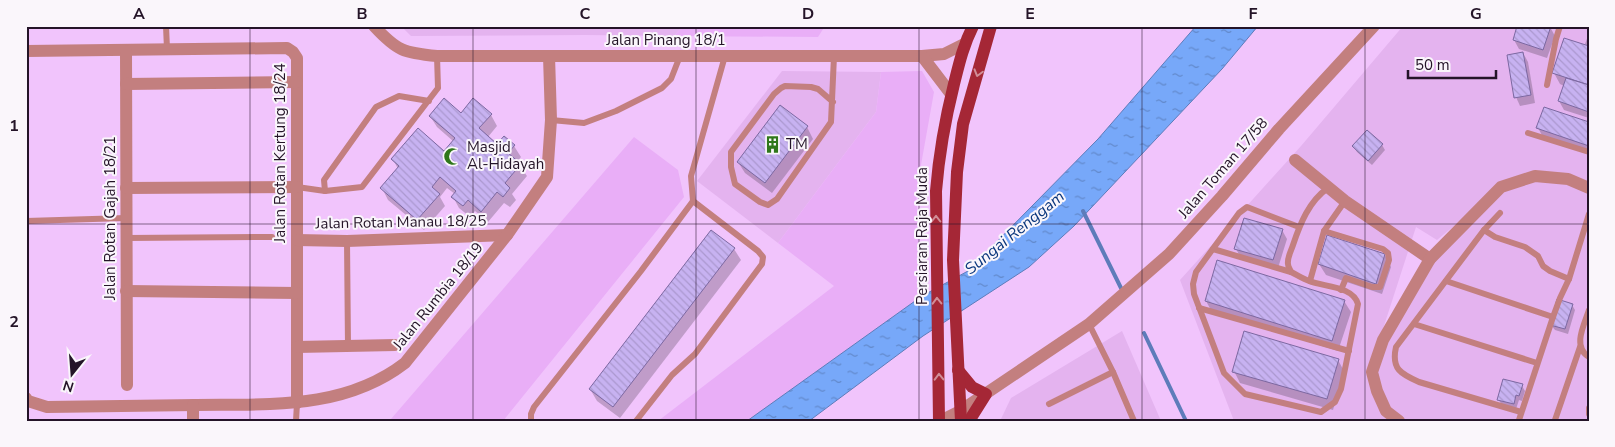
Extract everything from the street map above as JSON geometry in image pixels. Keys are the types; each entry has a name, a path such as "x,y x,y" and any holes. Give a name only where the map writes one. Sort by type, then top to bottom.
{"main road":[{"name":"Persiaran Raja Muda","path":"940,421 936,191 939,156 951,94 964,44 973,26"},
{"name":"Persiaran Raja Muda","path":"963,418 955,325 953,260 957,172 963,124 991,26"},
{"path":"958,370 972,387 986,394"}],"street":[{"name":"Jalan Pinang 18/1","path":"374,26 390,43 402,50 412,54 437,56 922,56 944,54 964,44"},
{"name":"Jalan Toman 17/58","path":"940,421 963,418 986,394 1089,324 1169,254 1279,129 1374,26"},
{"name":"Jalan Rotan Kertung 18/24","path":"26,50 126,51 287,48 293,52 296,58 297,403"},
{"name":"Jalan Rotan Gajah 18/21","path":"126,51 126,385"},
{"name":"Jalan Rumbia 18/19","path":"26,398 28,401 48,407 297,403 346,394 393,372 404,363 507,235 547,177 550,120 549,56"},
{"path":"922,56 951,94"},
{"path":"126,84 296,82"},
{"path":"1295,160 1345,201 1430,259"},
{"path":"1399,421 1386,411 1377,391 1372,372 1383,340 1430,259 1501,187 1535,176 1568,179 1589,188"},
{"path":"126,188 297,187"},
{"name":"Jalan Rotan Manau 18/25","path":"297,240 347,241 507,235"},
{"path":"126,292 297,293"},
{"path":"297,347 395,345"},
{"path":"193,405 193,421"}],"lane":[{"path":"166,26 167,49"},
{"path":"1547,85 1560,26"},
{"path":"297,187 325,192 362,187 438,88 437,56"},
{"path":"550,120 584,123 616,111 662,88 671,79 680,56"},
{"path":"531,421 530,414 534,407 641,271 693,201 691,176 725,56"},
{"path":"833,102 818,89 811,86 786,86 774,94 731,152 731,167 735,184 760,202 768,205 777,200 831,122 833,102 834,56"},
{"path":"325,192 324,180 376,107 400,96 429,101"},
{"path":"1528,133 1589,152"},
{"path":"1291,272 1288,257 1299,227 1311,204 1328,188"},
{"path":"636,421 672,374 695,354 762,264 763,257 758,251 693,201"},
{"path":"1310,281 1324,231 1345,201"},
{"path":"1213,249 1350,292 1357,298 1358,304 1341,389 1335,402 1321,412 1245,394 1224,373 1194,294 1193,284 1196,272 1239,213 1247,206 1299,227"},
{"path":"1500,213 1484,230 1396,347 1394,358 1397,368 1404,375 1419,382 1521,412"},
{"path":"1519,420 1553,317 1569,278 1589,214"},
{"path":"26,221 126,218"},
{"path":"1484,230 1502,240 1525,247 1538,256 1543,266 1550,271 1569,278"},
{"path":"1324,231 1388,253 1389,260 1380,287 1372,287 1346,278 1341,290"},
{"path":"126,238 272,237"},
{"path":"347,241 348,346"},
{"path":"1446,281 1553,317"},
{"path":"1199,308 1349,351"},
{"path":"1589,310 1580,338 1582,353 1589,357"},
{"path":"1089,324 1113,372 1134,421"},
{"path":"1414,324 1537,363"},
{"path":"1555,420 1580,347"},
{"path":"1048,404 1113,372"},
{"path":"296,421 297,403"},
{"path":"1589,408 1589,414"}],"shaded area":[{"path":"401,26 683,26 674,36 411,36"},
{"path":"683,26 825,26 818,37 674,36"},
{"path":"1403,26 1589,26 1589,421 1234,421 1180,280 1301,146","holes":["1495,192 1430,259 1381,335 1416,227 1437,240"]},
{"path":"782,71 881,72 876,112 778,243 697,181"},
{"path":"922,71 934,92 916,193 922,296 747,421 658,421 834,286 778,243 876,112 881,72"},
{"path":"634,137 678,170 684,197 503,421 387,421 391,419"},
{"path":"1122,331 1161,421 1000,421 1011,398"}],"water":[{"name":"Sungai Renggam","path":"1196,26 1258,26 1222,69 1074,226 1029,267 923,336 809,421 747,421 922,296 968,271 1098,139"}],"building":[{"path":"1517,26 1551,26 1543,50 1513,40"},
{"path":"1564,38 1589,46 1589,85 1552,73"},
{"path":"1523,52 1531,95 1514,98 1507,55"},
{"path":"1566,78 1589,85 1589,112 1558,101"},
{"name":"Masjid Al-Hidayah","path":"444,98 461,113 473,98 492,114 479,128 497,144 504,136 515,145 508,153 521,164 505,183 510,188 503,197 497,192 481,212 468,200 463,206 451,197 456,191 440,177 432,187 440,194 417,220 380,188 399,166 391,159 418,128 444,151 455,138 429,116"},
{"name":"TM","path":"780,105 808,126 765,183 737,162"},
{"path":"1544,107 1589,122 1589,146 1536,128"},
{"path":"1367,130 1383,144 1368,161 1352,146"},
{"path":"1244,218 1283,229 1273,260 1234,249"},
{"path":"711,230 735,248 613,407 589,389"},
{"path":"1327,235 1385,254 1376,284 1318,264"},
{"path":"1217,260 1345,300 1332,341 1205,301"},
{"path":"1557,299 1573,304 1565,329 1550,325"},
{"path":"1244,331 1339,359 1327,399 1232,372"},
{"path":"1503,379 1523,384 1519,396 1516,395 1514,404 1497,400"}],"waterway":[{"path":"1083,211 1121,288"},
{"path":"1144,333 1186,421"}],"place":[{"name":"TM","path":"772,144"},
{"name":"Masjid Al-Hidayah","path":"453,156"}]}
